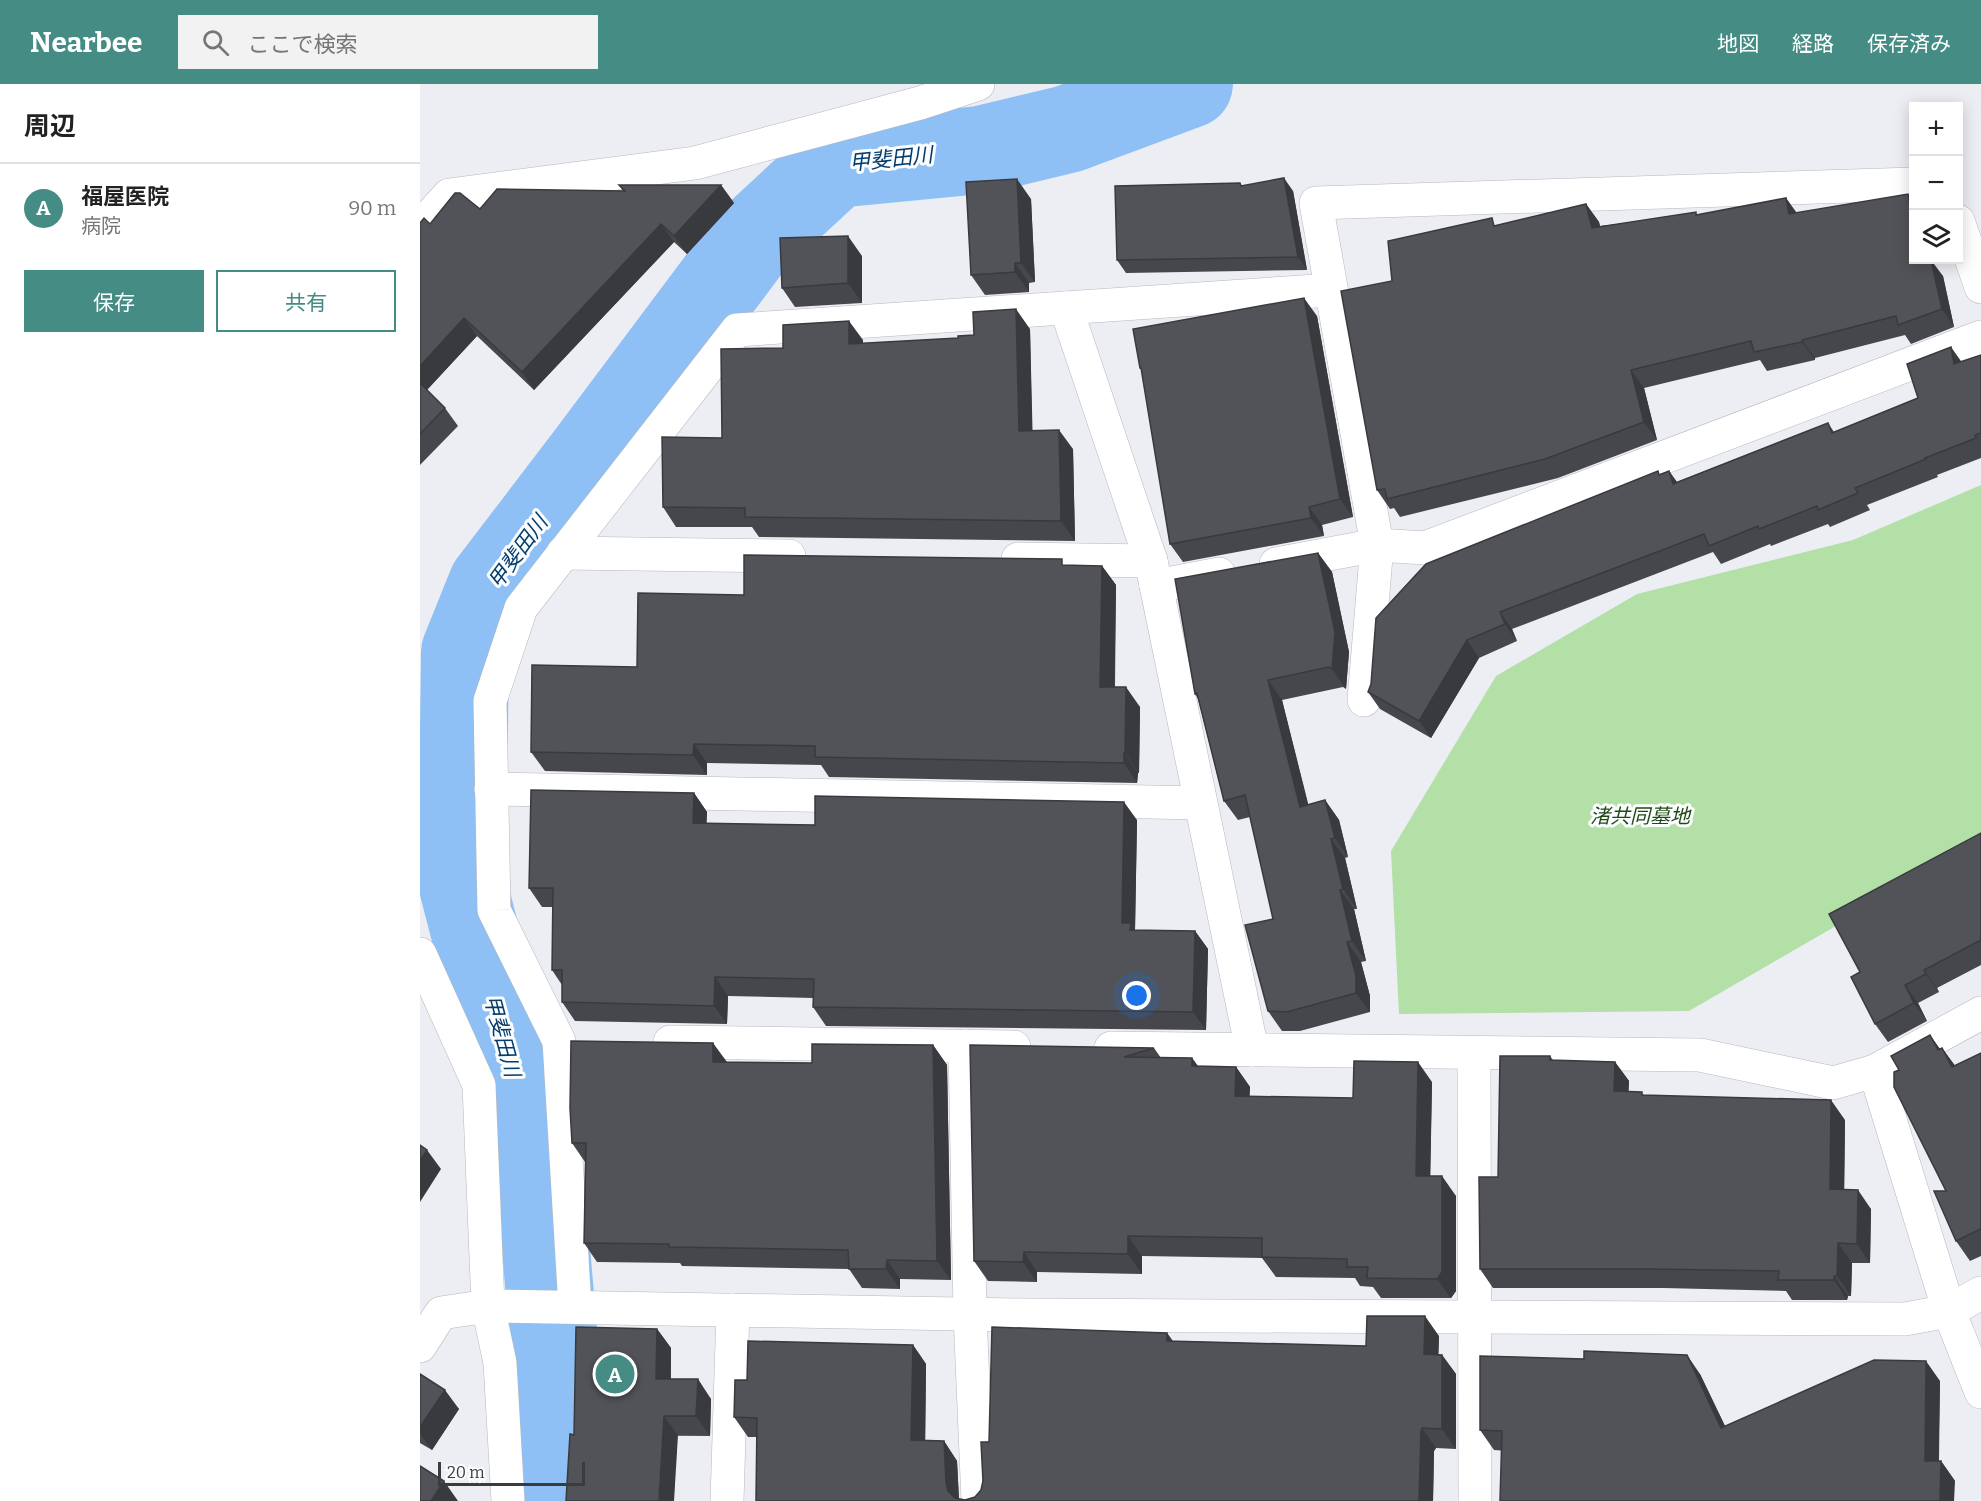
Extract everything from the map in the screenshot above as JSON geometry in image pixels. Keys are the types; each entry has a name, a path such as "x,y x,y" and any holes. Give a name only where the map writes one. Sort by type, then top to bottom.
{"street":[{"path":"420,227 449,195 695,163 920,103 978,84"},
{"path":"1364,700 1377,545 1316,203 1909,184"},
{"path":"1963,233 1981,287"},
{"path":"568,1307 571,1041 494,910 490,701 521,608 737,330 1331,290"},
{"path":"1066,309 1154,574 1252,1050"},
{"path":"983,559 1154,574 1377,545 1425,548 1981,337"},
{"path":"563,553 815,556"},
{"path":"491,789 1200,803"},
{"path":"420,954 479,1085 497,1306 508,1501"},
{"path":"1085,1047 1700,1055 1833,1083 1875,1071 1981,1013"},
{"path":"643,1042 1049,1047"},
{"path":"965,1046 970,1314 978,1501"},
{"path":"1474,1053 1475,1501"},
{"path":"1875,1071 1950,1311 1981,1392"},
{"path":"420,1346 441,1313 497,1306 970,1314 1905,1319 1950,1311 1981,1293"},
{"path":"727,1501 733,1310"}],"green space":[{"name":"渚共同墓地","path":"1981,485 1981,842 1689,1011 1399,1014 1391,851 1496,676 1637,594 1853,540"}],"building":[{"path":"1284,178 1298,257 1117,260 1115,186 1240,183 1241,186"},
{"path":"1017,179 1021,263 1015,263 1015,272 971,275 966,182"},
{"path":"619,185 721,185 674,236 661,224 522,372 464,318 420,366 420,223 424,218 430,224 455,193 460,193 480,209 497,189 625,191"},
{"path":"1908,194 1909,264 1932,264 1942,309 1898,325 1896,316 1802,340 1802,342 1754,352 1751,341 1631,370 1644,422 1545,459 1387,499 1385,489 1377,490 1341,291 1392,281 1388,241 1492,218 1494,226 1586,204 1592,228 1696,212 1696,215 1786,198 1789,214"},
{"path":"848,236 848,283 782,288 780,238"},
{"path":"1304,298 1340,499 1309,507 1311,518 1170,544 1133,329"},
{"path":"1016,309 1019,431 1059,430 1061,521 745,517 745,508 663,507 662,437 722,438 721,349 783,348 783,325 849,321 849,344 958,338 958,336 974,335 973,312"},
{"path":"1951,347 1954,364 1981,355 1981,433 1975,435 1976,438 1855,488 1858,493 1818,510 1817,506 1709,546 1704,534 1500,612 1505,624 1467,640 1419,721 1368,692 1371,684 1376,618 1426,564 1658,471 1659,475 1669,471 1673,484 1828,423 1832,433 1918,398 1907,364"},
{"path":"420,383 445,408 420,434"},
{"path":"1318,553 1335,632 1332,669 1329,667 1268,680 1300,807 1325,800 1335,838 1331,839 1352,941 1347,942 1356,976 1356,993 1287,1012 1268,1011 1245,925 1273,919 1245,795 1224,801 1197,693 1195,694 1175,579"},
{"path":"744,555 1062,559 1062,565 1102,566 1100,687 1126,687 1124,763 815,757 815,746 694,744 693,755 531,752 532,665 637,667 638,593 744,595"},
{"path":"531,790 694,793 693,823 815,825 815,796 1124,802 1122,923 1131,923 1130,930 1195,931 1193,1012 813,1007 814,979 715,977 714,1006 562,1002 562,970 552,970 553,888 529,888"},
{"path":"1981,833 1981,940 1924,970 1926,974 1905,985 1914,1003 1875,1024 1851,977 1860,972 1829,914"},
{"path":"1930,1035 1938,1050 1942,1048 1952,1067 1981,1053 1981,1229 1956,1241 1934,1191 1946,1191 1894,1087 1894,1072 1899,1070 1891,1056"},
{"path":"571,1041 713,1043 713,1062 812,1063 812,1044 933,1045 937,1261 887,1260 886,1269 849,1269 848,1250 584,1243 586,1143 572,1143"},
{"path":"970,1045 1154,1048 1124,1057 1192,1058 1192,1066 1236,1067 1235,1096 1353,1098 1354,1061 1418,1062 1416,1176 1442,1176 1442,1272 1437,1279 1367,1278 1368,1267 1347,1267 1347,1259 1262,1257 1262,1238 1128,1236 1128,1254 1024,1252 1023,1262 974,1261"},
{"path":"1500,1056 1550,1056 1550,1060 1615,1062 1614,1091 1642,1092 1642,1095 1831,1100 1830,1189 1858,1190 1857,1244 1838,1243 1837,1276 1834,1276 1834,1280 1778,1280 1779,1271 1480,1269 1479,1177 1498,1177"},
{"path":"420,1145 427,1150 420,1161"},
{"path":"1367,1316 1425,1316 1424,1354 1442,1355 1442,1429 1422,1428 1421,1431 1419,1501 756,1501 757,1418 734,1417 735,1380 747,1380 748,1341 913,1345 911,1440 944,1441 948,1491 955,1498 965,1500 975,1497 981,1490 983,1481 981,1442 989,1442 992,1327 1167,1333 1167,1341 1366,1346"},
{"path":"576,1327 657,1329 656,1379 698,1379 696,1416 664,1416 659,1501 566,1501 570,1434 574,1435"},
{"path":"1584,1351 1687,1355 1721,1428 1874,1360 1926,1361 1925,1461 1941,1461 1940,1501 1500,1501 1502,1431 1480,1430 1480,1356 1584,1359"},
{"path":"420,1374 445,1390 420,1427"},
{"path":"420,1466 444,1481 431,1501 420,1501"}],"waterway":[{"name":"甲斐田川","path":"541,1501 554,1342 543,1214 530,1145 462,882 465,652 492,585 750,243 835,164 980,150 1068,129 1189,84"}],"place":[{"name":"福屋医院","path":"615,1374"}]}
